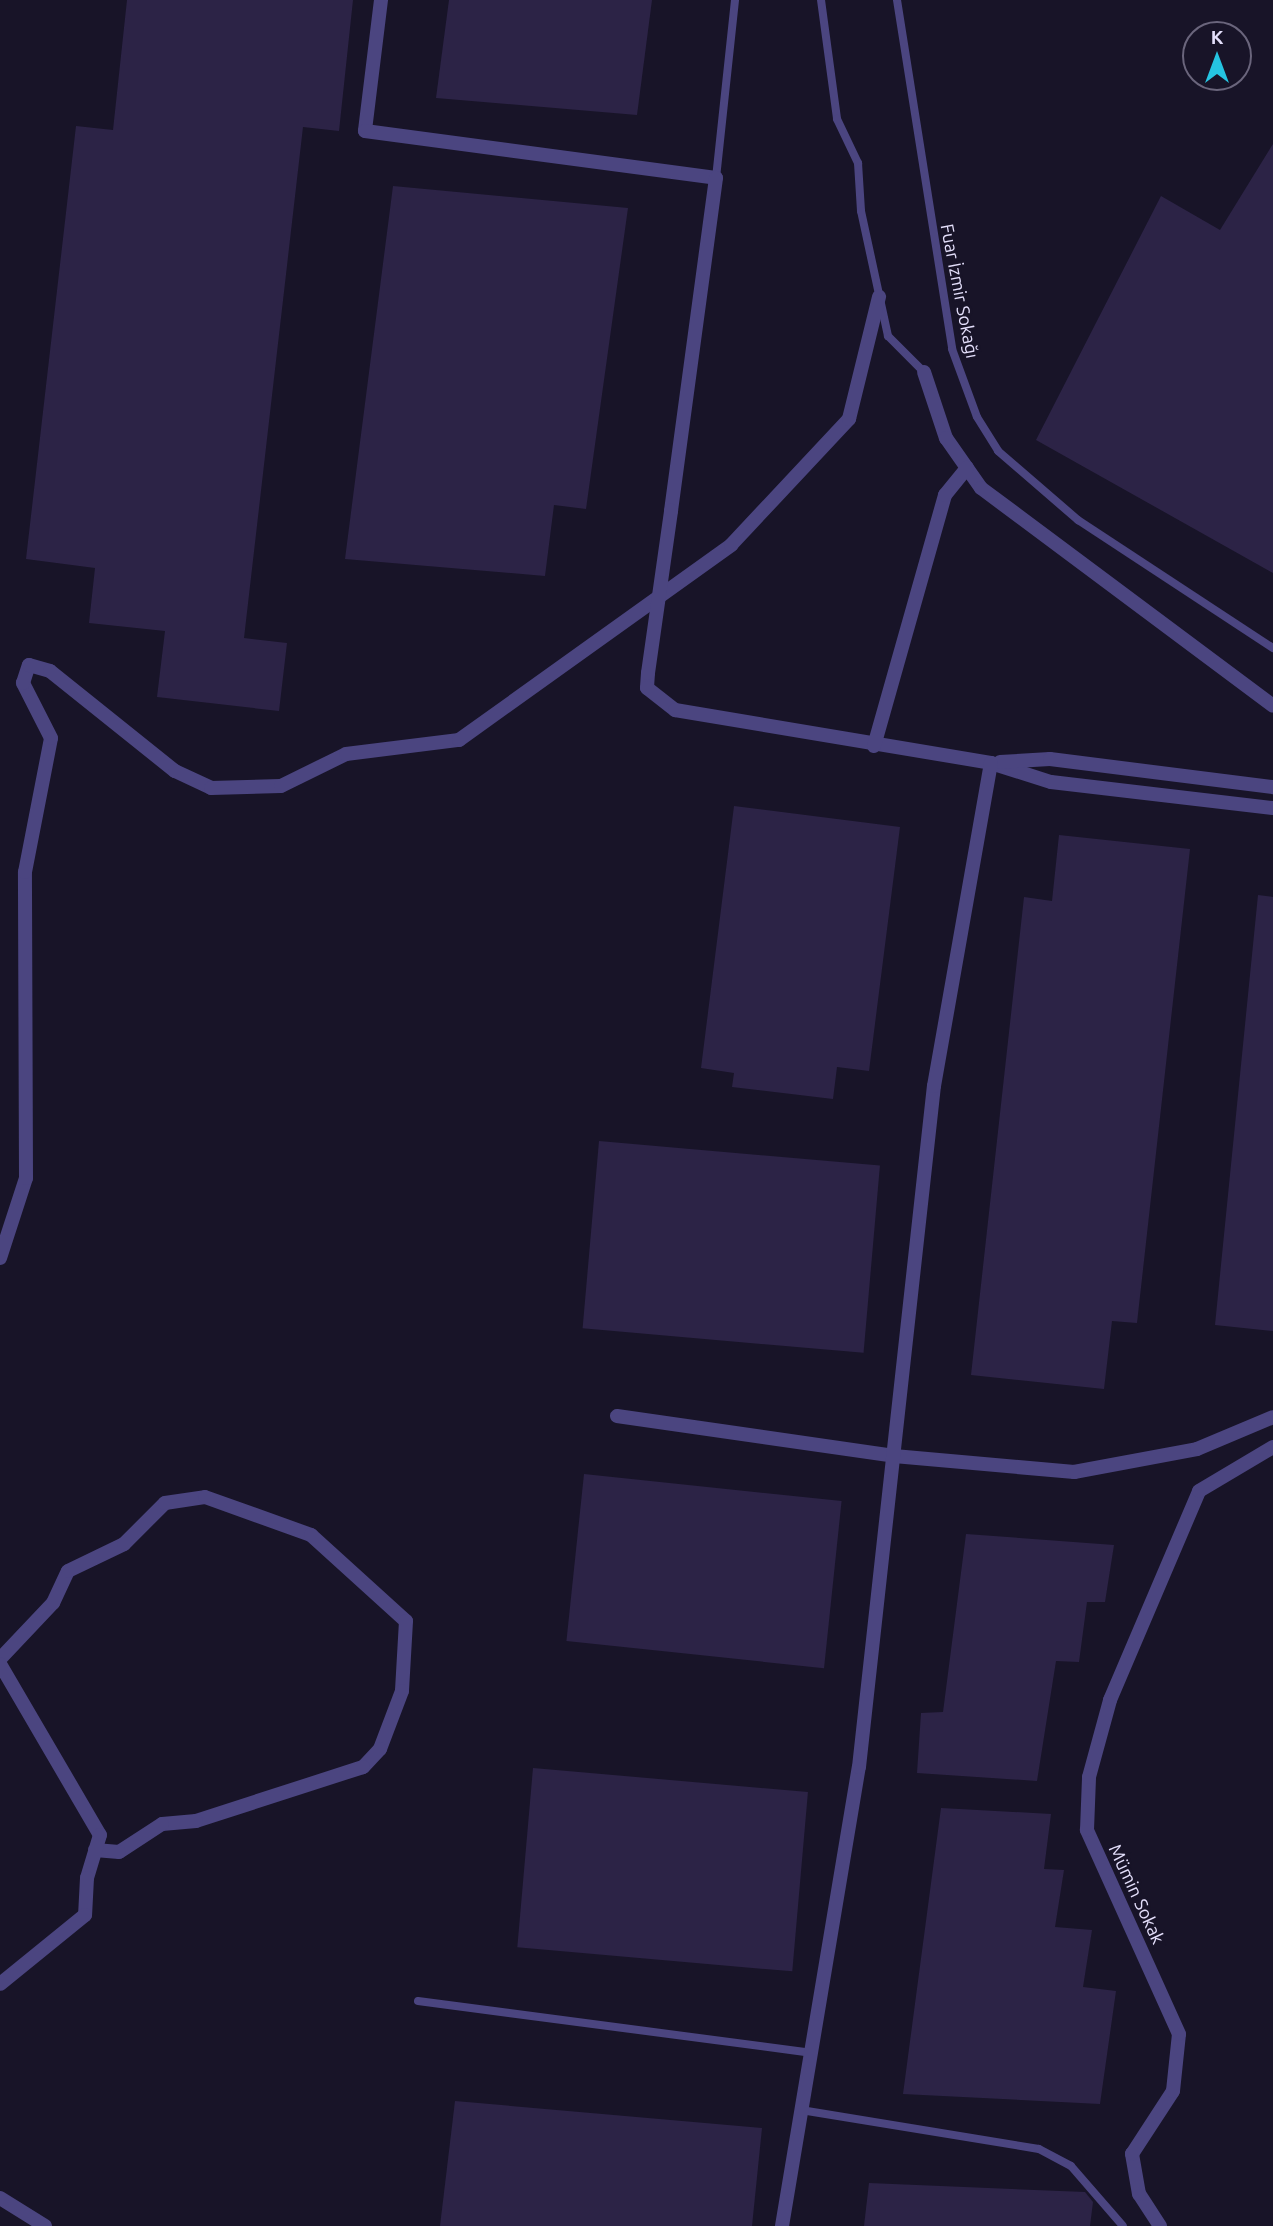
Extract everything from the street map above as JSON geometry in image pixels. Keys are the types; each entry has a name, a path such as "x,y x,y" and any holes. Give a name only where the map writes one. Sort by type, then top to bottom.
{"street":[{"path":"381,0 365,131 716,178 647,688 676,710 874,746 991,763 1051,782 1273,808"},
{"path":"0,1258 26,1178 25,873 51,738 23,683 29,665 50,671 175,771 211,788 282,786 346,754 459,740 731,545 849,419 879,297"},
{"path":"924,372 946,438 981,488 1273,706"},
{"path":"874,746 944,495 967,468"},
{"path":"991,763 1050,759 1273,787"},
{"path":"782,2226 859,1767 934,1086 991,763"},
{"path":"617,1416 894,1456 1074,1472 1197,1448 1273,1418"},
{"name":"Mümin Sokak","path":"1160,2226 1139,2194 1132,2154 1173,2091 1179,2034 1166,1992 1087,1830 1089,1777 1110,1700 1199,1491 1273,1447"},
{"path":"0,1984 85,1914 95,1850 100,1835 0,1661 53,1603 68,1571 124,1544 165,1503 205,1497 311,1535 406,1621 402,1691 380,1749 363,1767 197,1821 162,1824 119,1852 95,1850"},
{"path":"0,2198 45,2226"}],"lane":[{"path":"716,178 735,0"},
{"path":"821,0 837,120 858,163 879,297 888,336 924,372"},
{"name":"Fuar İzmir Sokağı","path":"897,0 952,349 976,417 998,451 1078,520 1273,648"},
{"path":"418,2001 811,2053"},
{"path":"802,2110 1039,2150 1071,2166 1123,2226"}],"building":[{"path":"127,0 353,0 339,131 303,127 244,638 287,643 279,711 157,697 165,631 89,623 95,568 26,559 76,126 113,130"},
{"path":"449,0 652,0 637,115 436,98"},
{"path":"1273,144 1273,573 1036,440 1161,196 1220,230"},
{"path":"393,186 628,208 586,509 554,505 545,576 345,559"},
{"path":"734,806 900,827 869,1071 837,1067 833,1099 732,1087 734,1073 701,1068"},
{"path":"1059,835 1190,849 1137,1323 1112,1321 1104,1389 971,1375 1024,897 1052,901"},
{"path":"1258,895 1273,897 1273,1331 1215,1325"},
{"path":"599,1141 880,1166 864,1353 583,1328"},
{"path":"584,1474 842,1501 824,1668 566,1641"},
{"path":"966,1534 1114,1545 1105,1602 1087,1602 1079,1662 1056,1661 1037,1781 917,1773 921,1713 943,1712"},
{"path":"533,1768 808,1792 792,1971 517,1947"},
{"path":"941,1808 1051,1814 1044,1869 1064,1870 1055,1927 1092,1930 1083,1987 1116,1991 1100,2104 903,2094"},
{"path":"455,2101 762,2128 752,2226 440,2226"},
{"path":"869,2183 1085,2192 1093,2202 1090,2226 864,2226"}]}
